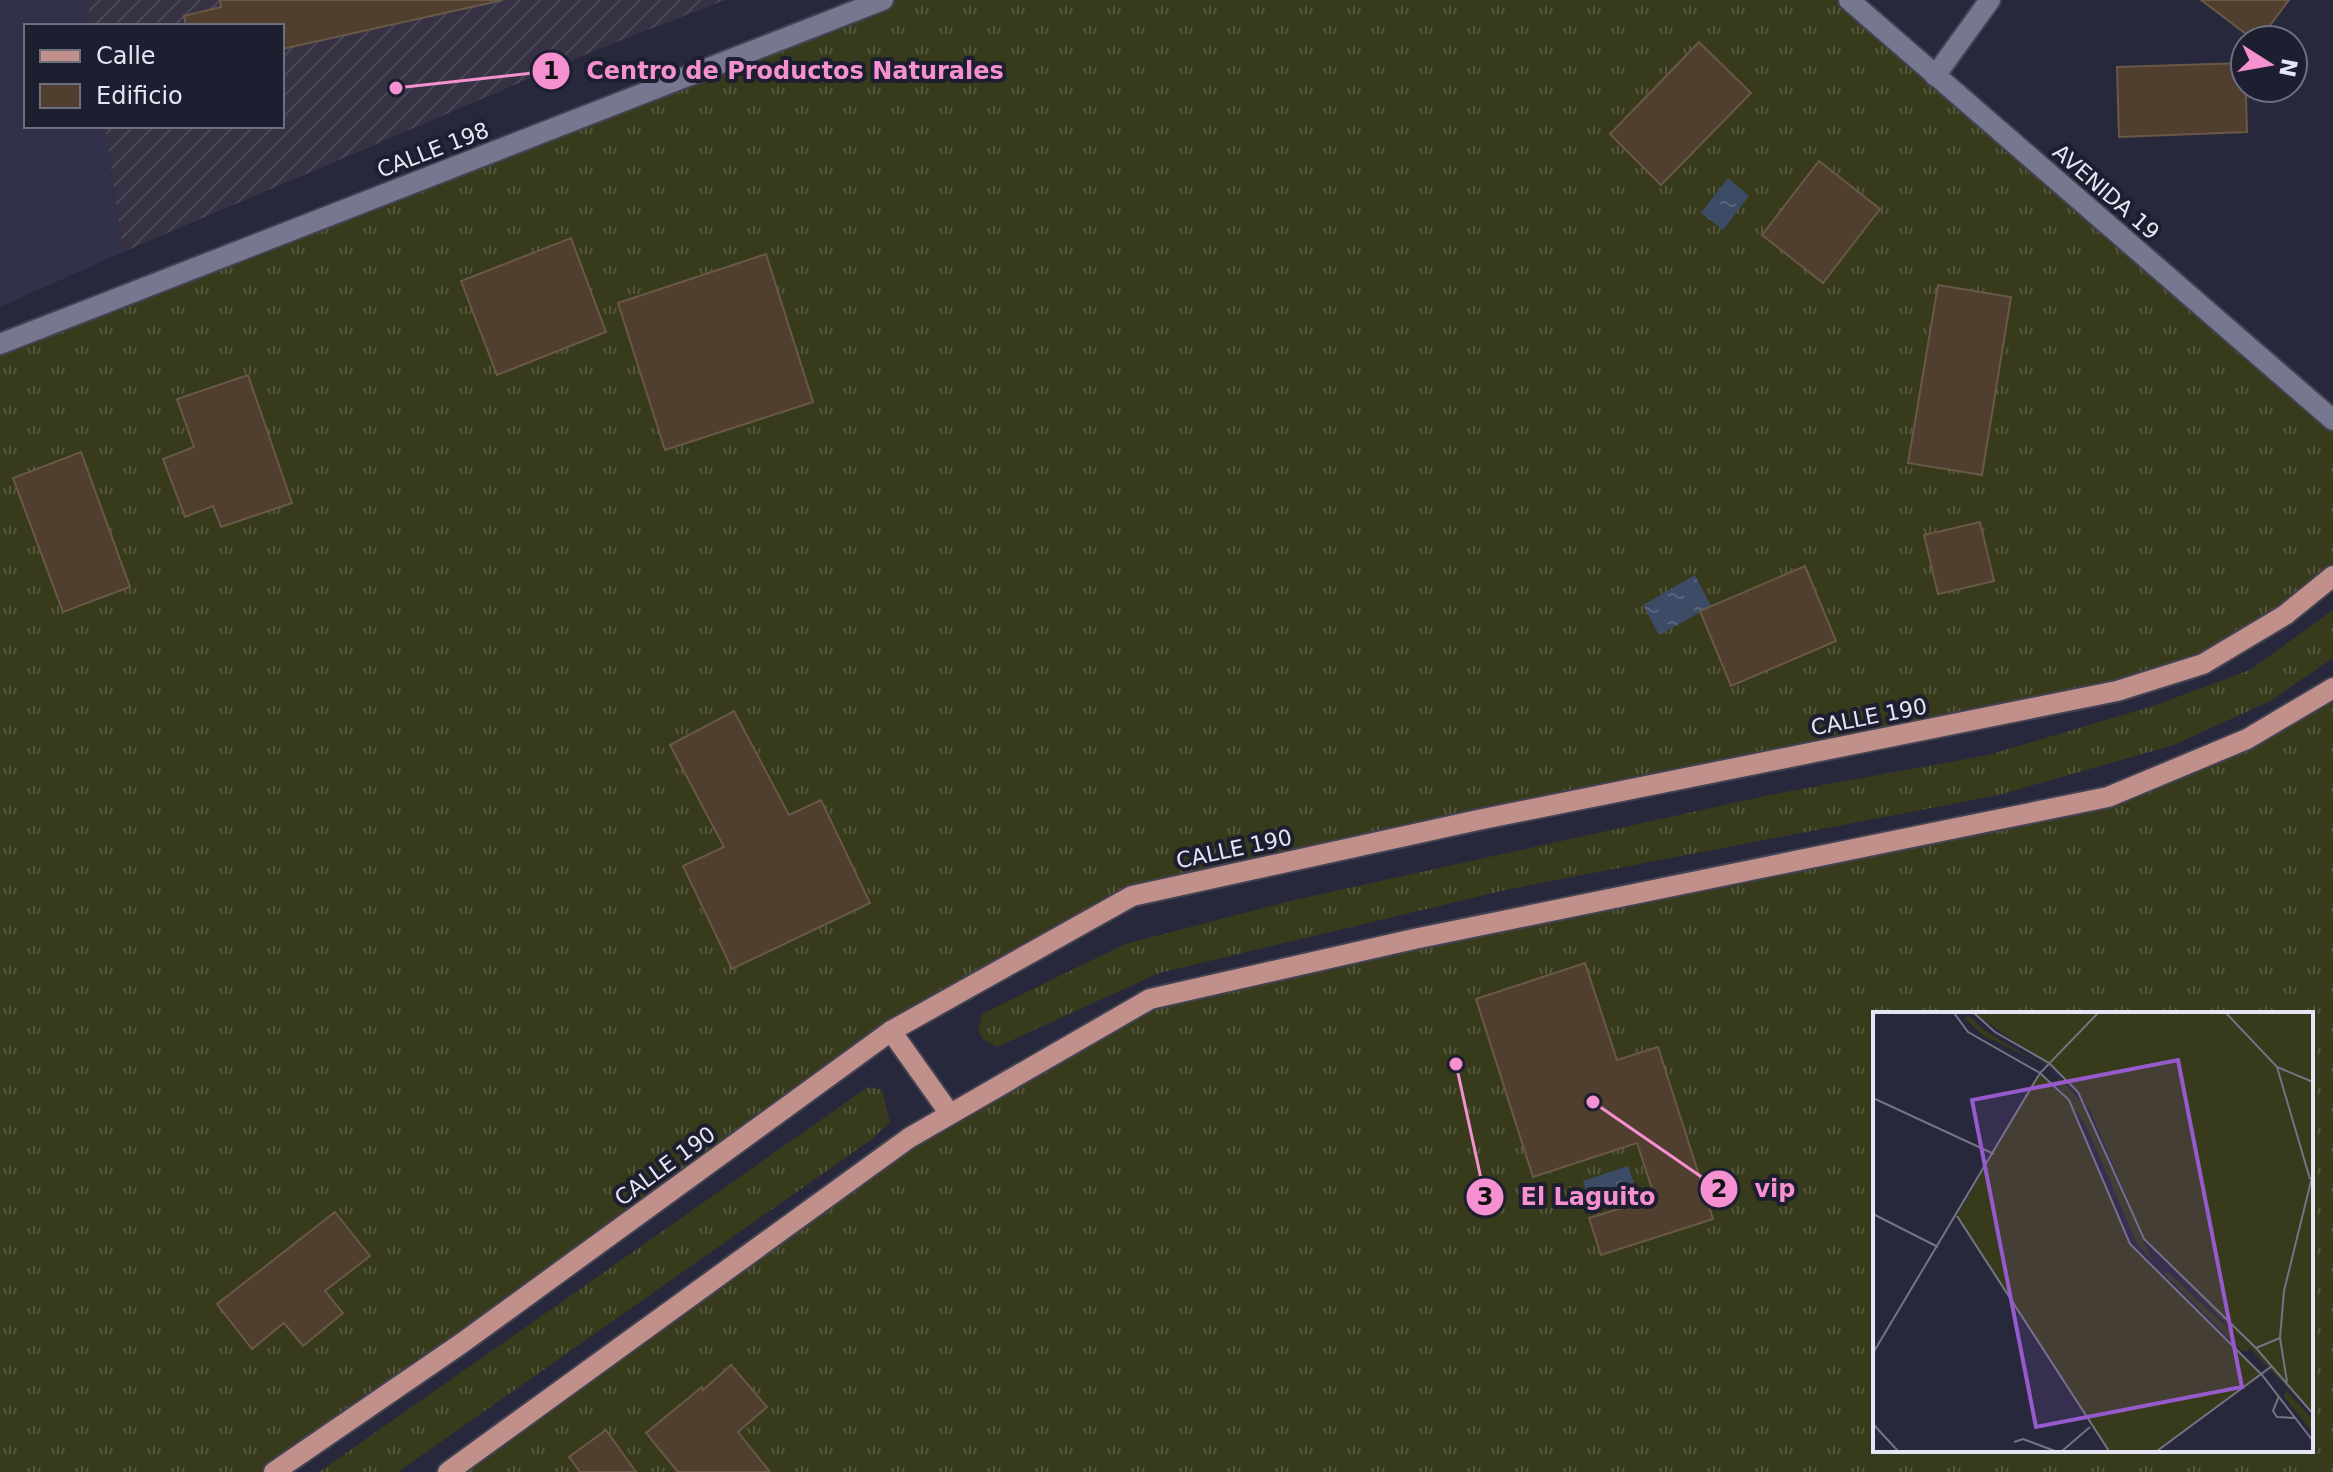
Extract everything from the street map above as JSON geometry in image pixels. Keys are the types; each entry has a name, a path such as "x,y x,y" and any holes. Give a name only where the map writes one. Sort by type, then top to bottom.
{"main road":[{"name":"CALLE 190","path":"274,1472 462,1343 891,1031 1132,896 1478,820 2117,691 2203,664 2285,615 2333,576"},
{"path":"448,1472 909,1138 1150,999 1414,939 2108,797 2247,739 2333,688"},
{"path":"891,1031 950,1114"}],"street":[{"name":"CALLE 198","path":"0,344 883,0"},
{"name":"AVENIDA 19","path":"1849,0 2333,420"},
{"path":"1935,76 1990,0"}],"shaded area":[{"path":"0,0 87,0 91,24 24,24 24,128 105,128 123,252 0,307"},
{"path":"87,0 725,0 599,49 123,252 105,128 284,128 284,24 91,24"}],"green space":[{"path":"883,0 1849,0 2333,420 2333,576 2203,664 1132,896 891,1031 272,1472 0,1472 0,344"},
{"path":"2333,610 2333,658 2270,701 2174,745 1999,795 1510,889 1159,973 997,1047 984,1040 978,1031 982,1014 1125,944 1290,901 1774,794 1988,755 2153,706 2250,670"},
{"path":"2333,688 2333,1472 448,1472 909,1138 1150,999 2108,797"},
{"path":"868,1087 882,1090 890,1122 872,1139 398,1472 319,1472"}],"water":[{"path":"1728,178 1749,196 1723,230 1701,213"},
{"path":"1695,575 1711,606 1659,635 1643,605"},
{"path":"1628,1166 1636,1189 1590,1204 1583,1181"}],"building":[{"path":"220,0 503,0 284,49 284,24 186,24 184,16 221,7"},
{"path":"2201,0 2289,0 2271,24 2233,24"},
{"path":"1699,42 1751,93 1661,185 1610,134"},
{"path":"2229,64 2229,104 2246,104 2247,132 2119,137 2117,67"},
{"path":"1819,161 1880,209 1823,283 1762,235"},
{"path":"571,238 606,332 497,375 461,281"},
{"path":"766,254 813,402 665,450 618,303"},
{"path":"1938,285 2011,297 1982,475 1908,463"},
{"path":"248,375 292,503 221,527 213,506 185,517 163,459 194,447 177,399"},
{"path":"81,452 130,587 63,612 13,478"},
{"path":"1980,522 1994,581 1938,594 1924,535"},
{"path":"1805,566 1836,641 1731,686 1700,611"},
{"path":"734,711 789,815 821,800 870,903 732,969 683,866 724,847 670,745"},
{"path":"1585,963 1617,1060 1658,1047 1713,1219 1601,1255 1589,1218 1655,1198 1637,1143 1533,1177 1476,999"},
{"path":"335,1212 370,1256 325,1291 343,1313 303,1346 284,1323 252,1349 217,1304"},
{"path":"731,1365 767,1407 738,1432 770,1472 678,1472 646,1433"},
{"path":"606,1430 636,1472 580,1472 569,1457"}],"place":[{"name":"Centro de Productos Naturales","path":"396,88"},
{"name":"El Laguito","path":"1456,1064"},
{"name":"vip","path":"1593,1102"}]}
